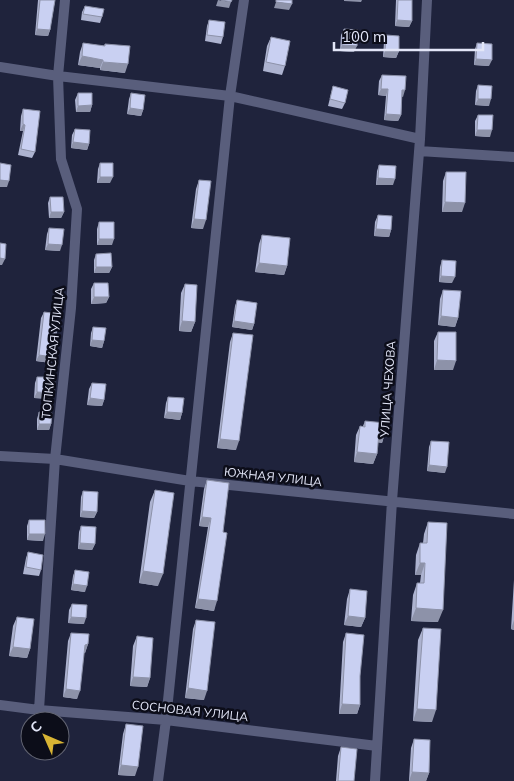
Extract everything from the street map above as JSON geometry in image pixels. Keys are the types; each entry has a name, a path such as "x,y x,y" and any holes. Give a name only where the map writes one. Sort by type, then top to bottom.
{"street":[{"name":"ТОПКИНСКАЯ УЛИЦА","path":"39,710 55,459 71,308 77,209 61,159 58,76 65,0"},
{"path":"158,781 166,720 230,96 244,0"},
{"name":"УЛИЦА ЧЕХОВА","path":"374,781 392,501 420,139 427,0"},
{"path":"0,67 58,76 230,96 420,139"},
{"path":"419,151 514,158"},
{"name":"ЮЖНАЯ УЛИЦА","path":"0,456 55,459 190,481 514,514"},
{"name":"СОСНОВАЯ УЛИЦА","path":"0,705 166,720 377,746"}],"building":[{"path":"40,0 55,0 50,30 37,29"},
{"path":"276,0 292,0 292,4 276,2"},
{"path":"398,0 412,0 412,21 397,20"},
{"path":"85,6 104,9 102,17 83,14"},
{"path":"209,20 225,22 223,37 207,35"},
{"path":"344,29 358,30 357,46 342,45"},
{"path":"386,35 399,36 399,51 385,51"},
{"path":"271,37 290,41 285,66 266,62"},
{"path":"83,43 105,46 105,44 130,46 128,64 103,62 103,60 82,56"},
{"path":"477,43 492,44 492,60 476,59"},
{"path":"382,75 406,76 405,90 402,90 401,115 386,114 388,89 381,89"},
{"path":"478,85 492,86 491,99 478,99"},
{"path":"333,86 348,90 345,103 330,99"},
{"path":"78,93 92,93 92,105 78,106"},
{"path":"131,93 145,95 143,110 130,108"},
{"path":"23,109 40,111 35,152 21,149 25,125 23,124"},
{"path":"478,115 493,115 492,130 477,130"},
{"path":"75,129 90,130 89,144 73,142"},
{"path":"0,163 11,165 9,181 0,180"},
{"path":"100,163 113,163 113,177 100,177"},
{"path":"379,165 396,166 395,179 378,178"},
{"path":"446,172 466,172 465,203 445,202"},
{"path":"199,180 211,181 206,220 194,219"},
{"path":"50,197 63,197 64,212 51,212"},
{"path":"378,215 392,216 391,230 376,229"},
{"path":"99,222 114,222 114,239 99,239"},
{"path":"49,228 64,229 62,245 48,244"},
{"path":"262,235 290,238 287,266 259,263"},
{"path":"0,243 6,244 5,259 0,258"},
{"path":"111,253 112,267 96,267 96,254"},
{"path":"442,260 456,261 455,277 441,276"},
{"path":"94,283 108,283 109,297 94,297"},
{"path":"185,284 197,285 195,322 182,321"},
{"path":"443,290 461,291 458,318 441,316"},
{"path":"237,300 257,303 254,324 234,321"},
{"path":"44,312 60,314 58,329 56,329 53,357 39,355"},
{"path":"93,327 106,328 104,341 92,340"},
{"path":"438,332 456,332 456,361 437,360"},
{"path":"233,333 253,335 239,441 220,439"},
{"path":"37,377 55,377 54,393 37,392"},
{"path":"92,383 106,384 104,400 90,398"},
{"path":"168,397 184,398 182,413 167,412"},
{"path":"39,412 52,413 51,424 39,424"},
{"path":"365,421 386,423 385,433 379,433 377,454 357,452 360,426 365,427"},
{"path":"431,441 449,442 447,467 429,465"},
{"path":"207,480 229,483 223,532 227,533 217,601 198,599 211,518 202,517"},
{"path":"155,490 174,493 163,574 143,571"},
{"path":"83,491 98,492 97,512 82,511"},
{"path":"29,520 45,520 45,534 29,534"},
{"path":"428,522 447,523 443,610 416,608 417,583 424,583 425,563 420,563 420,543 427,543"},
{"path":"81,526 96,527 95,544 80,543"},
{"path":"28,552 43,555 41,570 26,567"},
{"path":"75,570 89,572 87,586 73,584"},
{"path":"350,589 367,591 365,618 348,616"},
{"path":"72,604 87,605 86,618 71,617"},
{"path":"17,617 34,619 30,649 13,647"},
{"path":"196,620 215,622 207,691 188,688"},
{"path":"423,628 441,629 436,710 417,709"},
{"path":"71,633 89,634 88,644 85,645 80,691 66,689"},
{"path":"346,633 364,635 360,676 360,705 342,704"},
{"path":"137,636 153,638 150,678 133,677"},
{"path":"126,724 143,726 138,767 121,765"},
{"path":"414,739 430,740 429,773 412,772"},
{"path":"341,747 357,749 354,781 338,781"}]}
